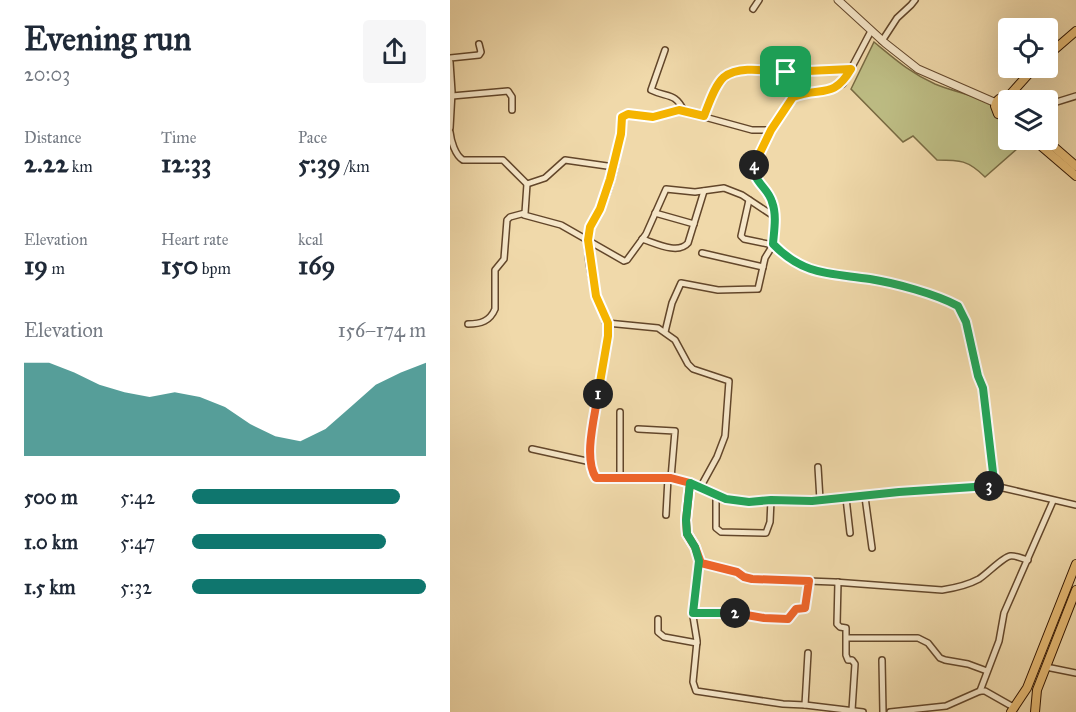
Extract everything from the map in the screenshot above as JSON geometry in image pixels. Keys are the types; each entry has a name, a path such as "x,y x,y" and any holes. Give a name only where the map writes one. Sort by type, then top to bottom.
{"main road":[{"path":"1058,47 1076,31"},
{"path":"1016,90 1026,78"},
{"path":"996,103 998,114"},
{"path":"1046,150 1076,176"},
{"path":"1058,150 1076,166"},
{"path":"1013,710 1027,688 1076,564"},
{"path":"1035,712 1037,690 1076,590"}],"street":[{"path":"753,9 759,0"},
{"path":"838,0 882,41 918,69 996,103"},
{"path":"882,41 897,18 915,0"},
{"path":"665,332 672,303 681,283 718,290 756,290 760,287 765,258 773,244 775,217 770,196 753,173 754,165 771,130 793,97 843,84 871,31"},
{"path":"479,44 481,54 450,60 452,96 450,130 459,158 463,160 503,160 527,184"},
{"path":"665,50 651,90 680,101 684,111"},
{"path":"704,116 721,82 739,71 805,72 851,69"},
{"path":"452,96 508,91 512,97 512,110"},
{"path":"1058,102 1076,96"},
{"path":"771,130 752,130 679,110 653,117 625,114 622,117 621,134 606,197 590,227 588,240 596,296 608,323 608,336 590,445 591,462 596,478 669,478 690,483 716,496 749,502 820,500 997,486 1076,505"},
{"path":"527,184 545,178 565,160 614,167"},
{"path":"524,215 527,184"},
{"path":"468,324 479,324 487,320 495,309 495,270 504,259 507,220 510,217 524,215 561,225 624,261 642,239 666,189 695,192 724,188 742,195 775,217"},
{"path":"642,239 682,249 688,243 704,191"},
{"path":"748,200 741,236 744,239 773,244 789,258 818,273 872,279 928,293 958,306 966,322 978,376 983,388 994,481 997,486"},
{"path":"655,213 694,224"},
{"path":"702,253 763,267"},
{"path":"608,323 651,326 665,332 678,344 693,369 729,381 725,436 717,457 700,488"},
{"path":"620,412 620,479"},
{"path":"638,429 675,431 666,515"},
{"path":"532,449 591,462"},
{"path":"818,466 820,500"},
{"path":"690,483 686,520 687,534 695,547 699,561 693,613 697,643 693,682 696,691 774,703 858,711 855,663 848,660 846,655 846,628 837,624 838,582"},
{"path":"716,496 716,528 721,532 766,533 770,522 771,500"},
{"path":"865,497 872,548"},
{"path":"846,498 850,533"},
{"path":"980,691 999,641 1004,613 1053,501"},
{"path":"699,561 737,572 752,579 838,582 942,590 957,588 978,579 1010,556 1028,560"},
{"path":"693,613 736,614 785,620 791,617 796,609 805,608 809,581"},
{"path":"658,619 658,632 664,637 697,643"},
{"path":"847,638 918,638 927,643 940,658 968,664 987,672"},
{"path":"806,705 808,653"},
{"path":"882,660 884,712"},
{"path":"1046,667 1076,673"},
{"path":"890,712 946,706 980,691 985,691 1013,710"}],"green space":[{"path":"874,42 918,75 935,84 998,108 998,150 1016,150 985,177 974,167 963,162 937,160 913,136 903,142 851,89"}],"route":[{"path":"786,72 739,71 725,77 715,91 704,116 679,110 653,117 625,114 622,117 617,156 606,197 590,227 588,240 596,296 608,323 608,336 590,445 593,475 598,480 671,478 690,483 686,520 687,534 695,547 701,563 737,572 752,579 809,581 805,608 794,610 791,617 785,620 736,614 693,613 699,561 695,547 689,540 687,534 686,520 687,504 690,483 716,496 749,502 812,501 899,492 997,486 994,481 983,388 978,376 966,322 958,306 928,293 872,279 818,273 789,258 773,244 775,217 773,202 755,179 754,165 771,130 793,97 824,91 843,84 851,69 786,72"}]}
